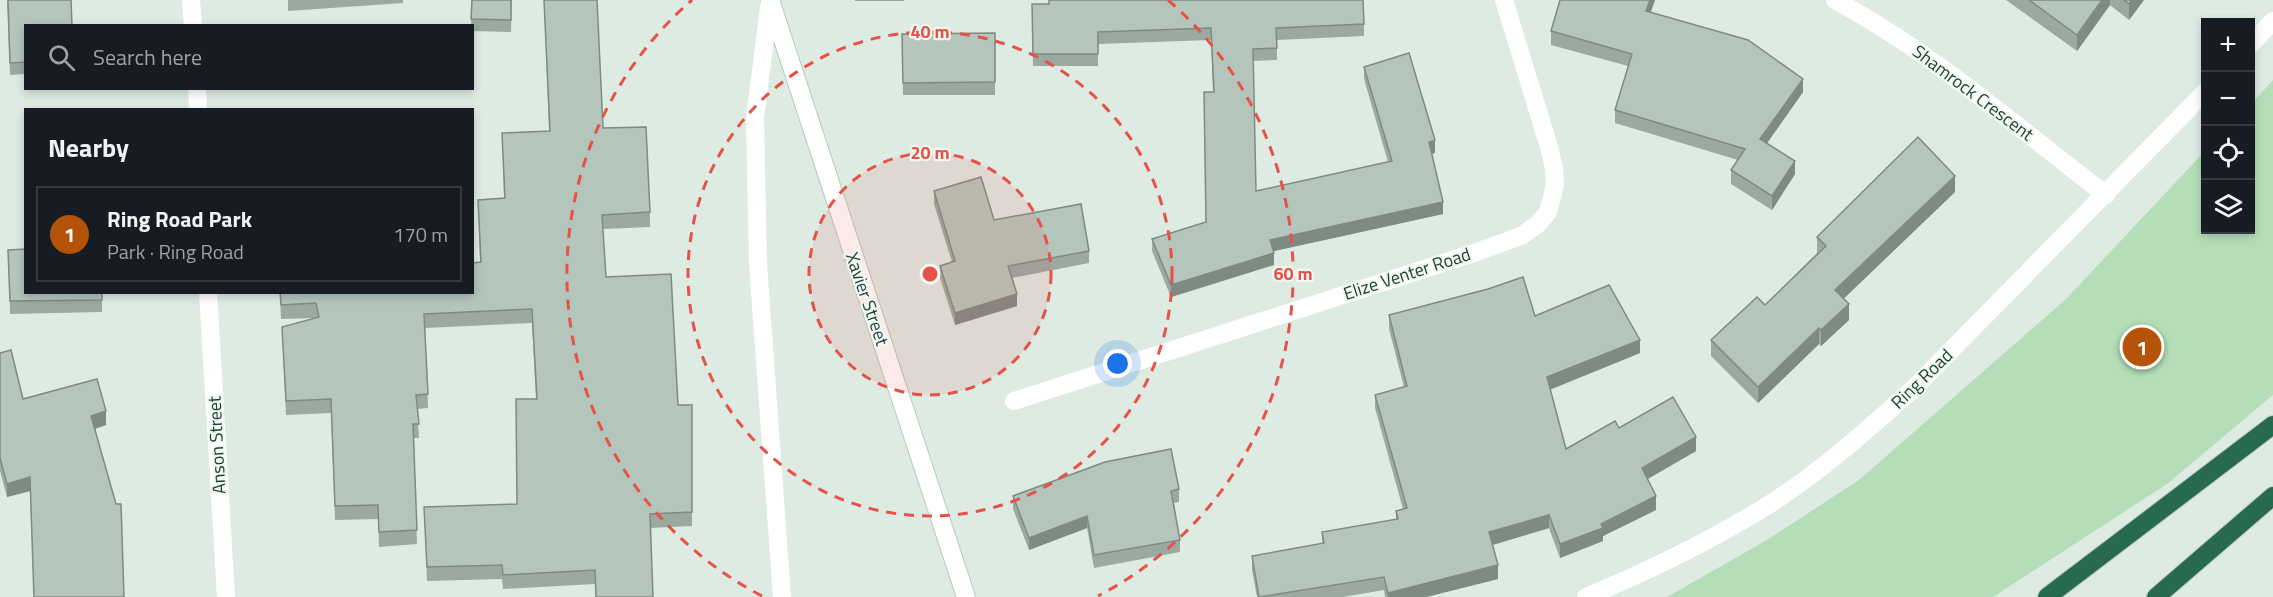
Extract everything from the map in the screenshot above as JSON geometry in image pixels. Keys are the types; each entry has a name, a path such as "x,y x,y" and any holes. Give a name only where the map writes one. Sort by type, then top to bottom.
{"highway":[{"path":"2047,597 2273,425"},
{"path":"2156,597 2273,496"}],"street":[{"path":"191,0 193,24"},
{"name":"Xavier Street","path":"770,0 755,118 759,264 782,597"},
{"name":"Xavier Street","path":"770,0 966,597"},
{"name":"Elize Venter Road","path":"1014,401 1471,254 1521,236 1538,224 1548,212 1553,200 1554,168 1504,0"},
{"name":"Shamrock Crescent","path":"1835,0 1876,22 1985,99 2106,195"},
{"path":"2255,40 2273,21"},
{"path":"196,90 198,108"},
{"name":"Ring Road","path":"1586,597 1640,574 1762,508 1810,476 1862,435 1913,389 2106,195 2201,95"},
{"name":"Anson Street","path":"208,294 226,597"}],"green space":[{"path":"2273,80 2273,395 2167,484 1993,597 1667,597 1767,540 1859,480 2066,299 2201,155 2201,234 2255,234 2255,100"}],"building":[{"path":"8,0 71,0 72,24 24,24 24,62 10,63"},
{"path":"472,0 511,0 511,20 471,19"},
{"path":"544,0 597,0 603,128 646,127 650,212 602,215 606,277 671,274 678,405 692,405 692,512 650,514 653,597 596,597 595,570 503,575 502,565 427,567 424,507 517,504 516,399 537,399 532,309 424,314 428,394 416,395 419,424 413,424 417,530 379,532 378,505 335,506 331,399 286,401 282,327 319,317 316,303 281,305 280,294 474,294 474,263 481,262 478,200 505,198 502,133 550,131"},
{"path":"1049,0 1363,0 1364,24 1276,28 1277,48 1253,49 1256,191 1392,161 1364,67 1409,53 1435,140 1429,142 1443,202 1270,240 1274,253 1171,285 1152,239 1206,222 1204,92 1214,92 1211,28 1098,32 1098,54 1033,54 1032,4 1049,4"},
{"path":"1560,0 1650,0 1646,11 1748,40 1803,79 1760,139 1795,161 1772,196 1731,170 1745,149 1615,110 1632,54 1551,31"},
{"path":"2029,0 2102,0 2077,35"},
{"path":"995,33 995,82 903,83 902,34"},
{"path":"1918,137 1955,176 1835,290 1849,304 1821,330 1819,328 1758,387 1711,340 1757,297 1765,305 1826,246 1817,237"},
{"path":"981,177 994,220 1081,204 1089,251 1008,266 1017,294 955,313 940,266 955,261 934,191"},
{"path":"24,249 24,294 102,294 102,300 10,301 8,250"},
{"path":"1523,277 1535,316 1609,285 1640,340 1547,377 1566,449 1615,421 1619,428 1673,397 1696,437 1642,468 1656,496 1601,524 1603,528 1560,544 1549,515 1489,532 1498,565 1388,593 1384,577 1259,597 1252,556 1324,543 1322,532 1398,519 1396,511 1407,508 1375,395 1407,386 1389,315 1488,289"},
{"path":"11,350 23,399 97,379 106,411 91,416 116,504 121,504 124,597 34,597 30,477 7,484 0,458 0,353"},
{"path":"1171,449 1179,489 1171,491 1180,540 1094,555 1087,516 1029,538 1013,496 1105,462"}],"place":[{"name":"Ring Road Park","path":"2142,347"}]}
